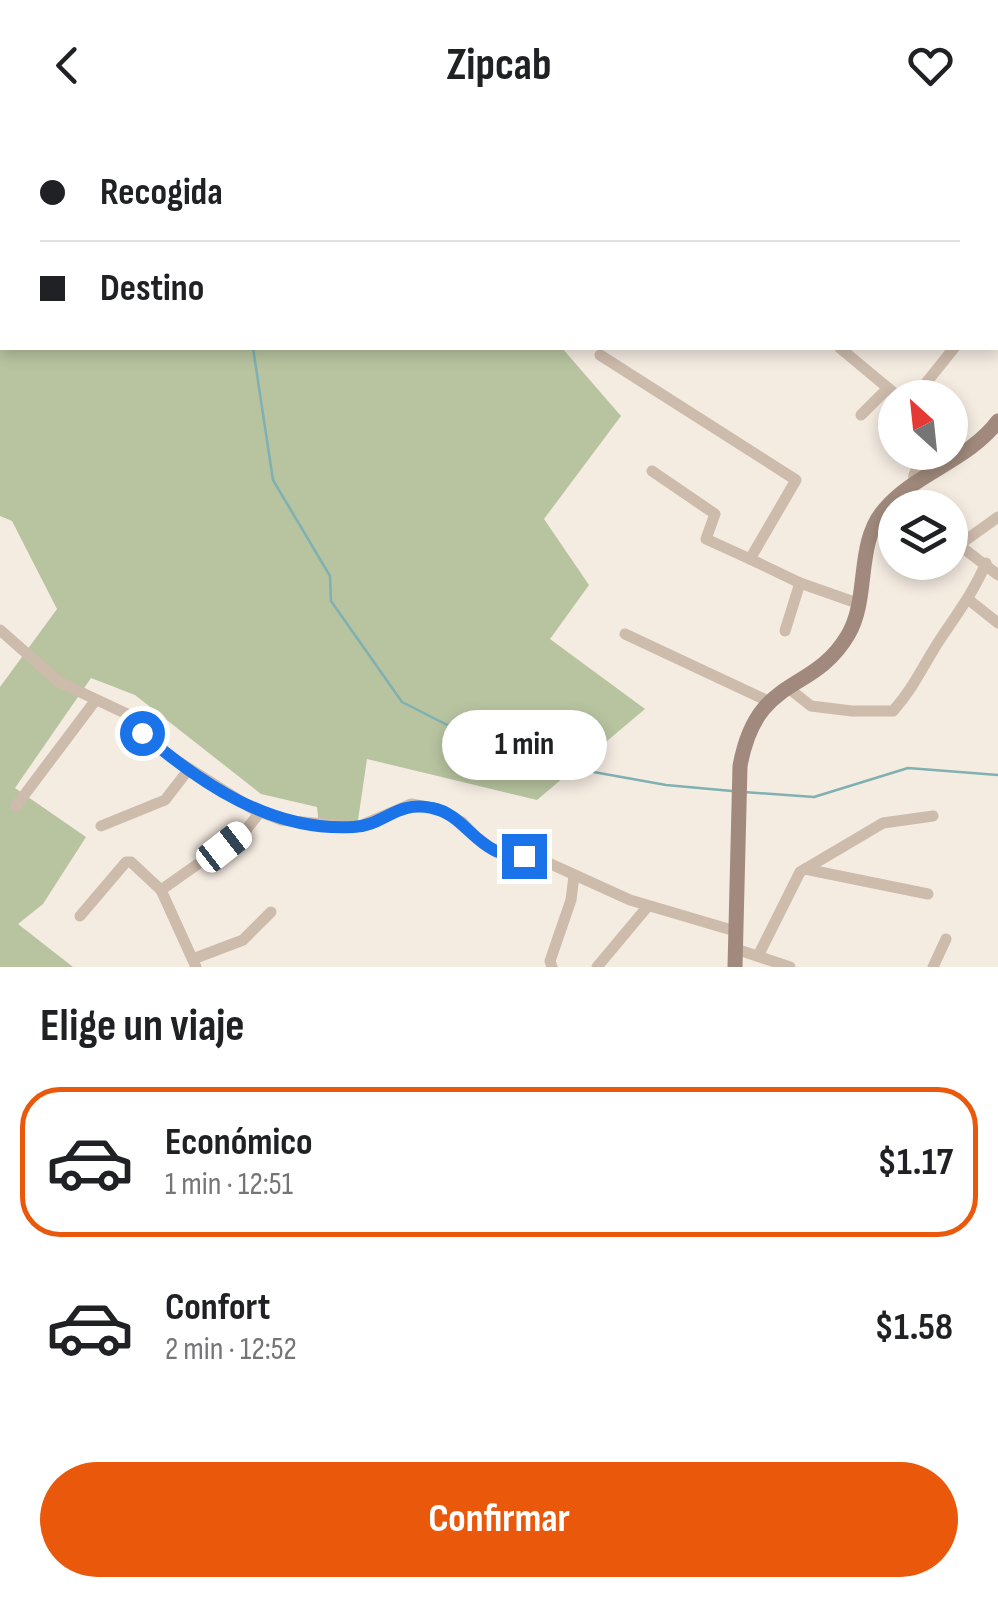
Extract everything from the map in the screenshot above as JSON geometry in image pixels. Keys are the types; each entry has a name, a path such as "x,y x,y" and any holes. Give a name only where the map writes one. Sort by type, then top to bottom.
{"main road":[{"path":"735,967 740,766 745,738 768,700 833,654 849,633 874,522 887,506 982,442 998,421"}],"street":[{"path":"842,350 878,380"},
{"path":"928,380 951,352"},
{"path":"600,354 796,480 750,559"},
{"path":"861,415 878,398"},
{"path":"913,487 916,470"},
{"path":"652,471 715,514 706,539 800,582 858,603"},
{"path":"968,539 992,531 998,517"},
{"path":"874,522 878,523"},
{"path":"968,552 998,575"},
{"path":"787,686 811,706 893,711 917,684 939,641 970,600 986,563"},
{"path":"786,631 800,582"},
{"path":"970,600 998,623"},
{"path":"0,630 59,682 127,714 142,733 189,769 260,812 281,820 357,828 411,804 438,808 462,822 496,852 542,860 648,906 735,931"},
{"path":"625,634 768,700"},
{"path":"16,806 95,701"},
{"path":"101,826 165,800 189,769"},
{"path":"161,890 246,830 260,812"},
{"path":"759,954 800,872 882,823 934,816"},
{"path":"80,916 126,862 131,862 161,890 194,963 243,940 271,912"},
{"path":"805,869 928,894"},
{"path":"552,967 550,961 571,900 574,876"},
{"path":"596,967 648,906"},
{"path":"933,967 946,939"},
{"path":"736,949 790,967"}],"green space":[{"path":"0,350 564,350 621,416 544,519 589,585 550,639 645,709 537,800 367,759 357,827 319,826 317,807 261,794 135,695 91,678 15,788 86,837 43,904 18,924 73,967 0,967 0,687 57,609 12,521 0,516"}],"waterway":[{"path":"253,350 273,480 330,576 331,601 402,702 510,757 666,785 732,791"},
{"path":"744,792 814,797 908,768 998,775"}],"route":[{"path":"142,733 214,786 281,820 357,828 411,804 438,808 462,822 496,852 524,856"}]}
